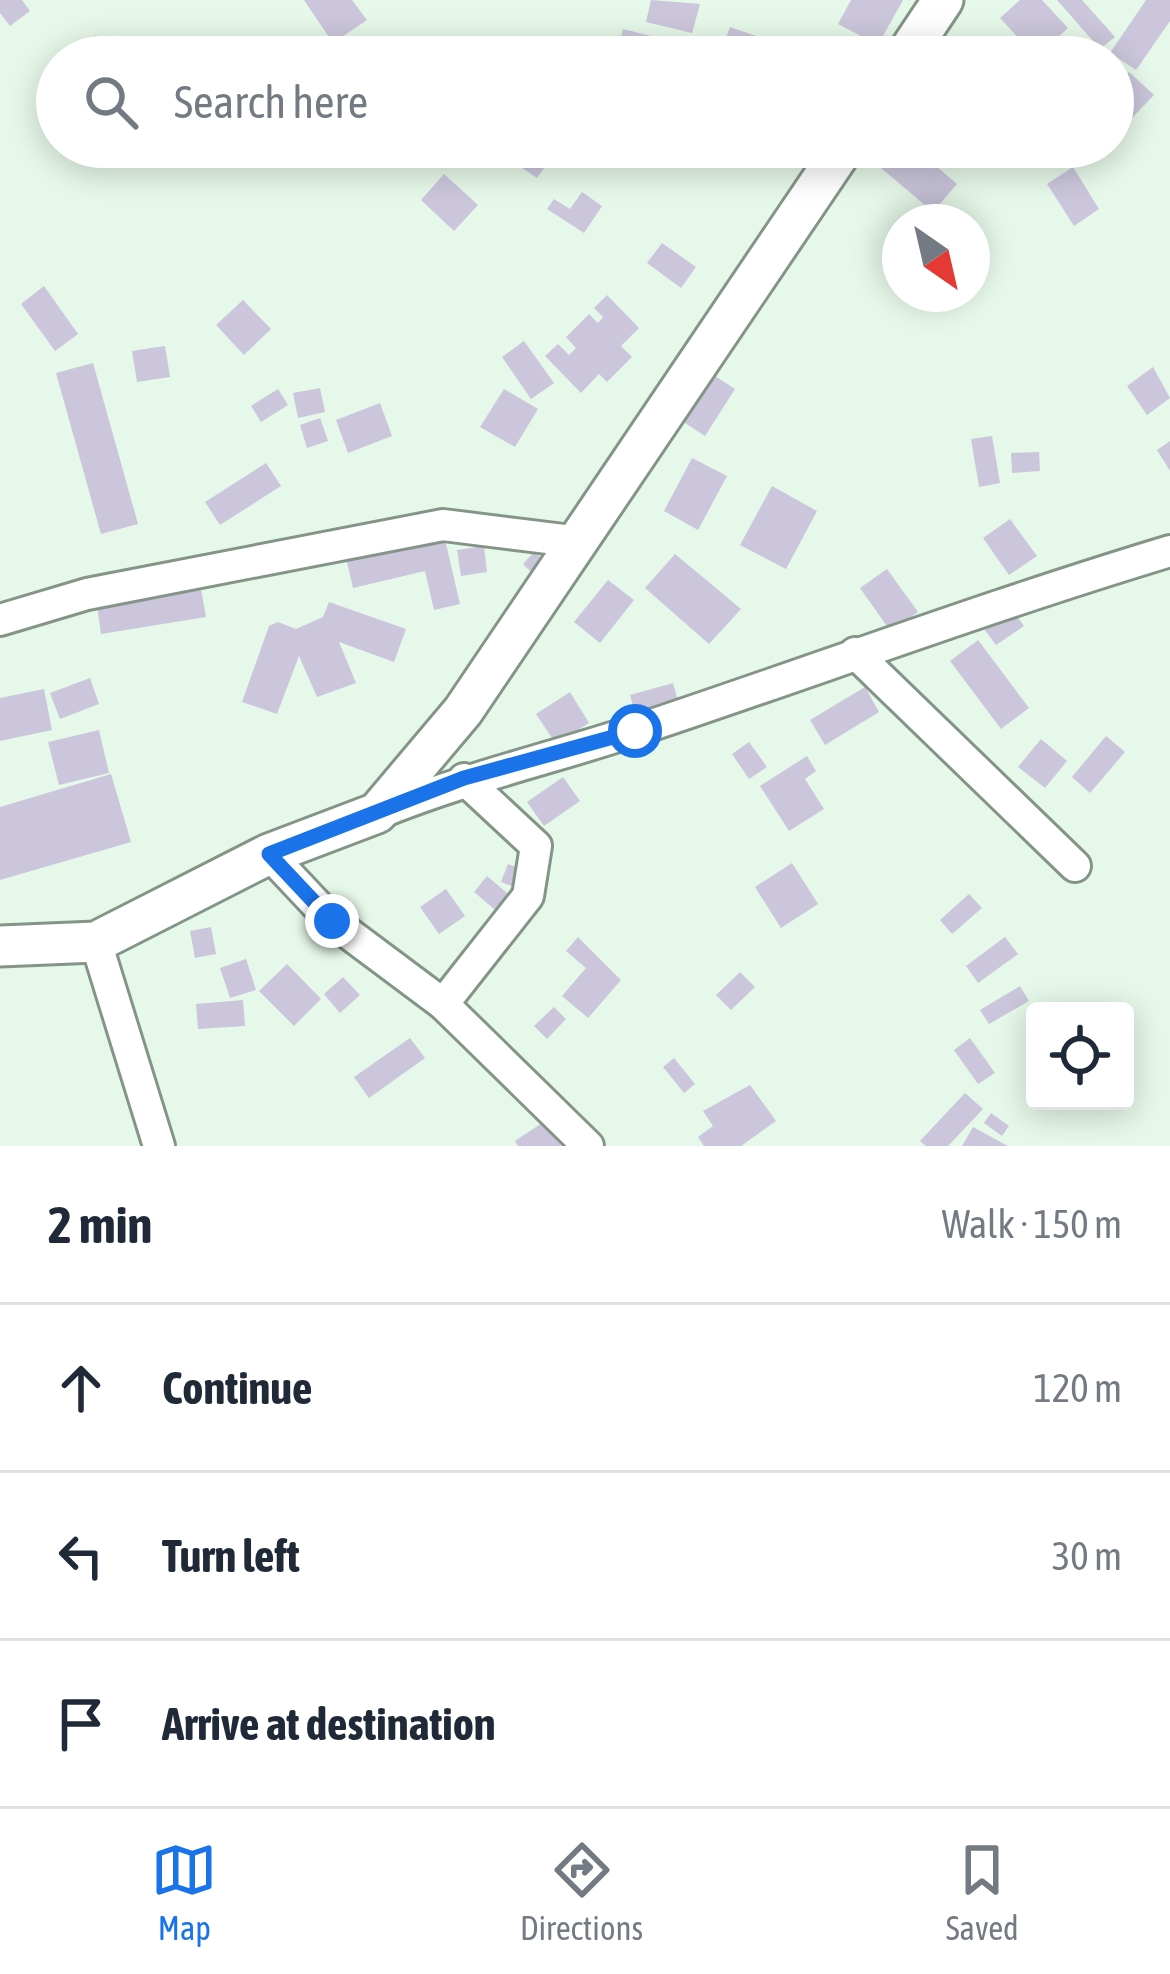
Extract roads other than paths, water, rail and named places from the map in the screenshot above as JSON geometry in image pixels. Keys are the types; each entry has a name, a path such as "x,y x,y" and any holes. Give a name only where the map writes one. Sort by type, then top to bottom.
{"main road":[{"path":"919,36 943,0"},
{"path":"0,946 96,942 269,854 377,813 463,711 830,168"}],"street":[{"path":"0,620 87,594 443,525 580,542"},
{"path":"377,813 464,778 635,731 855,653 1170,551"},
{"path":"855,653 1075,866"},
{"path":"443,1004 528,896 536,846 464,778"},
{"path":"269,854 332,921 443,1004 588,1146"},
{"path":"96,942 159,1146"}]}
